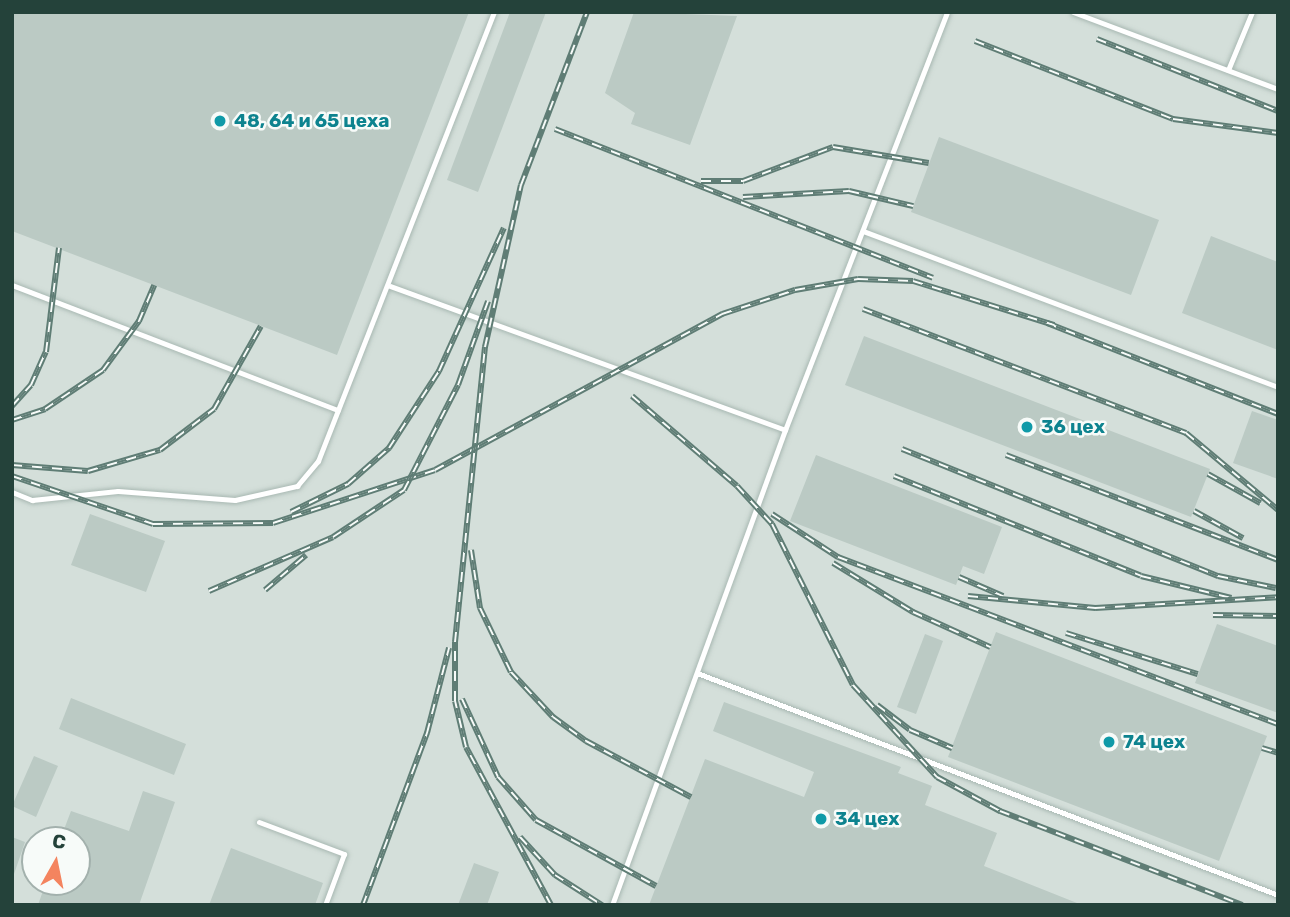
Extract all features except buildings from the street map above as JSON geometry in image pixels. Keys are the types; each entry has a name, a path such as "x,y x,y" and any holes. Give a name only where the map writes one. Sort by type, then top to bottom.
{"lane":[{"path":"12,492 32,500 118,491 268,497 297,486 318,461 390,286 494,12"},
{"path":"612,905 785,430 947,12"},
{"path":"1073,12 1278,89"},
{"path":"1228,70 1252,12"},
{"path":"863,231 1278,387"},
{"path":"12,285 338,410"},
{"path":"390,286 785,430"},
{"path":"697,673 1278,895"},
{"path":"259,822 344,854 325,905"}],"shaded area":[{"path":"12,12 1278,12 1278,905 12,905"}],"railway":[{"path":"551,905 466,747 455,701 455,642 485,347 521,185 587,12"},
{"path":"1097,39 1278,111"},
{"path":"975,41 1173,119 1278,133"},
{"path":"555,129 933,278"},
{"path":"701,181 743,181 833,147 929,163"},
{"path":"743,197 849,191 913,206"},
{"path":"291,512 348,484 389,448 439,371 504,228"},
{"path":"12,406 31,385 46,352 59,248"},
{"path":"12,476 153,524 273,523 435,470 722,314 795,290 858,279 913,281 1054,325"},
{"path":"12,420 45,409 103,370 139,321 154,285"},
{"path":"209,591 333,537 404,490 458,385 488,301"},
{"path":"863,309 1186,433 1278,510"},
{"path":"1047,323 1278,414"},
{"path":"12,465 88,471 160,450 214,409 261,326"},
{"path":"632,396 737,486 772,524 853,685 937,777 1000,811 1242,905"},
{"path":"902,449 1218,576 1276,588"},
{"path":"1006,455 1278,560"},
{"path":"1208,474 1260,503"},
{"path":"894,476 1141,576 1231,598"},
{"path":"1194,511 1243,538"},
{"path":"772,514 838,557 1278,724"},
{"path":"471,550 480,608 511,672 553,717 586,741 691,797"},
{"path":"265,590 306,555"},
{"path":"833,563 913,612 990,647"},
{"path":"959,577 1003,596"},
{"path":"968,596 1095,608 1278,597"},
{"path":"1213,615 1278,616"},
{"path":"1066,633 1198,674"},
{"path":"363,905 427,733 449,648"},
{"path":"462,699 498,777 536,820 656,886"},
{"path":"877,705 910,730 952,748"},
{"path":"1262,748 1278,753"},
{"path":"520,837 555,875 602,905"}],"place":[{"name":"48, 64 и 65 цеха","path":"220,121"},
{"name":"36 цех","path":"1027,427"},
{"name":"74 цех","path":"1109,742"},
{"name":"34 цех","path":"821,819"}]}
